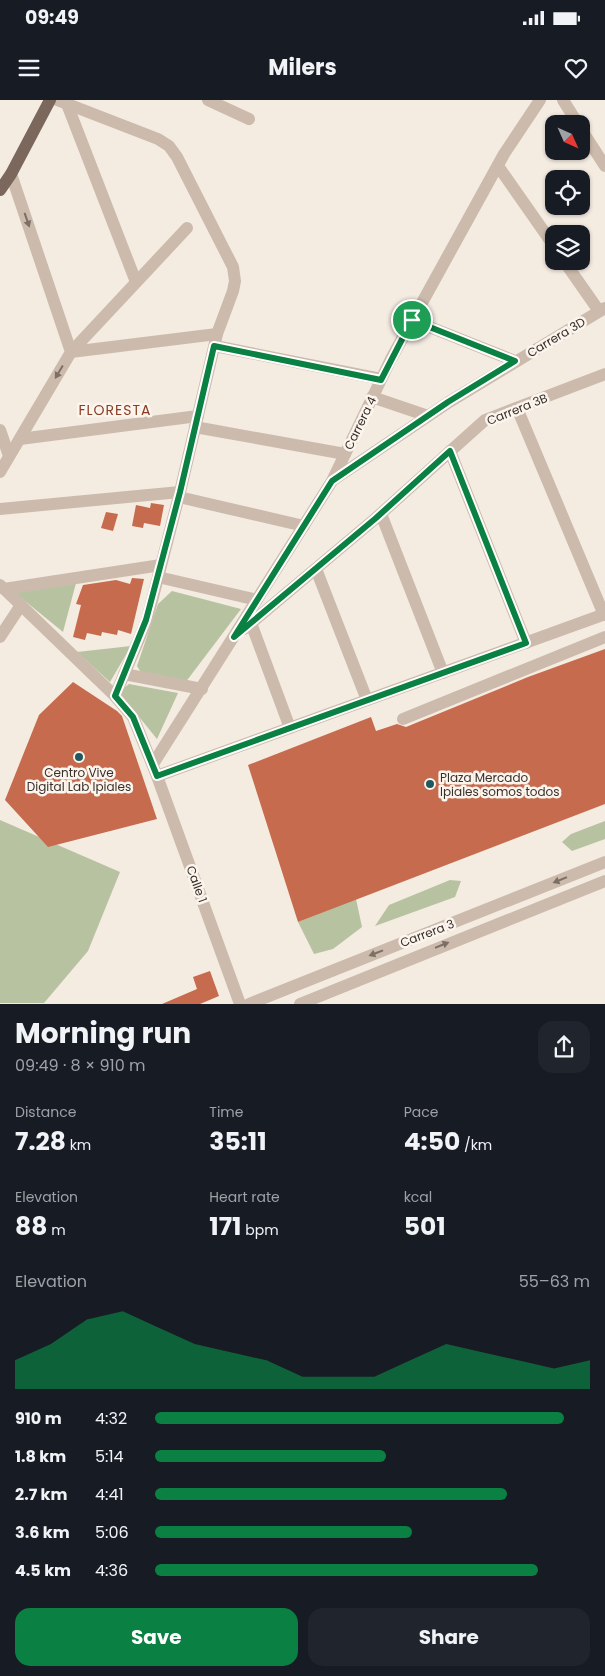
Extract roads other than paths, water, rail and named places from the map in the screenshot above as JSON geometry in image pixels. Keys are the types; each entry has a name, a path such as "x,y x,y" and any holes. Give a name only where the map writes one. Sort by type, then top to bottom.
{"main road":[{"path":"0,190 11,174 50,100"}],"street":[{"path":"208,100 249,119"},
{"name":"Carrera 4","path":"155,770 202,689 332,481 372,397 412,320 498,166 540,100"},
{"path":"563,100 572,115"},
{"path":"62,102 136,282"},
{"path":"62,102 158,139 169,146 177,157 233,267 235,280 216,340 180,495 146,620 115,696"},
{"path":"590,143 605,166"},
{"path":"498,166 545,233"},
{"path":"11,174 71,352"},
{"path":"0,472 71,352 187,228"},
{"path":"571,270 602,310"},
{"name":"Carrera 3D","path":"332,481 428,416 515,361 602,310"},
{"path":"412,320 515,361"},
{"path":"71,352 216,340 381,380"},
{"name":"Carrera 3B","path":"234,637 381,514 485,420 605,374"},
{"path":"372,397 428,416"},
{"path":"155,770 290,728 605,614 516,408"},
{"path":"20,439 197,422 345,454"},
{"path":"0,430 9,456"},
{"path":"450,451 526,643"},
{"path":"0,509 180,495 304,526"},
{"path":"381,514 443,673"},
{"path":"316,569 367,700"},
{"path":"2,587 160,571 257,600"},
{"name":"Calle 1","path":"2,587 115,696 133,717 155,770 240,1004"},
{"path":"0,637 21,605"},
{"path":"251,623 290,728"},
{"path":"403,719 605,637"},
{"path":"124,674 202,689"},
{"name":"Carrera 3","path":"249,1004 605,862"},
{"name":"Carrera 3","path":"300,1004 605,880"}],"place":[{"name":"Centro Vive Digital Lab Ipiales","path":"79,757"},
{"name":"Plaza Mercado Ipiales somos todos","path":"430,784"}],"district":[{"name":"FLORESTA","path":"115,410"}]}
